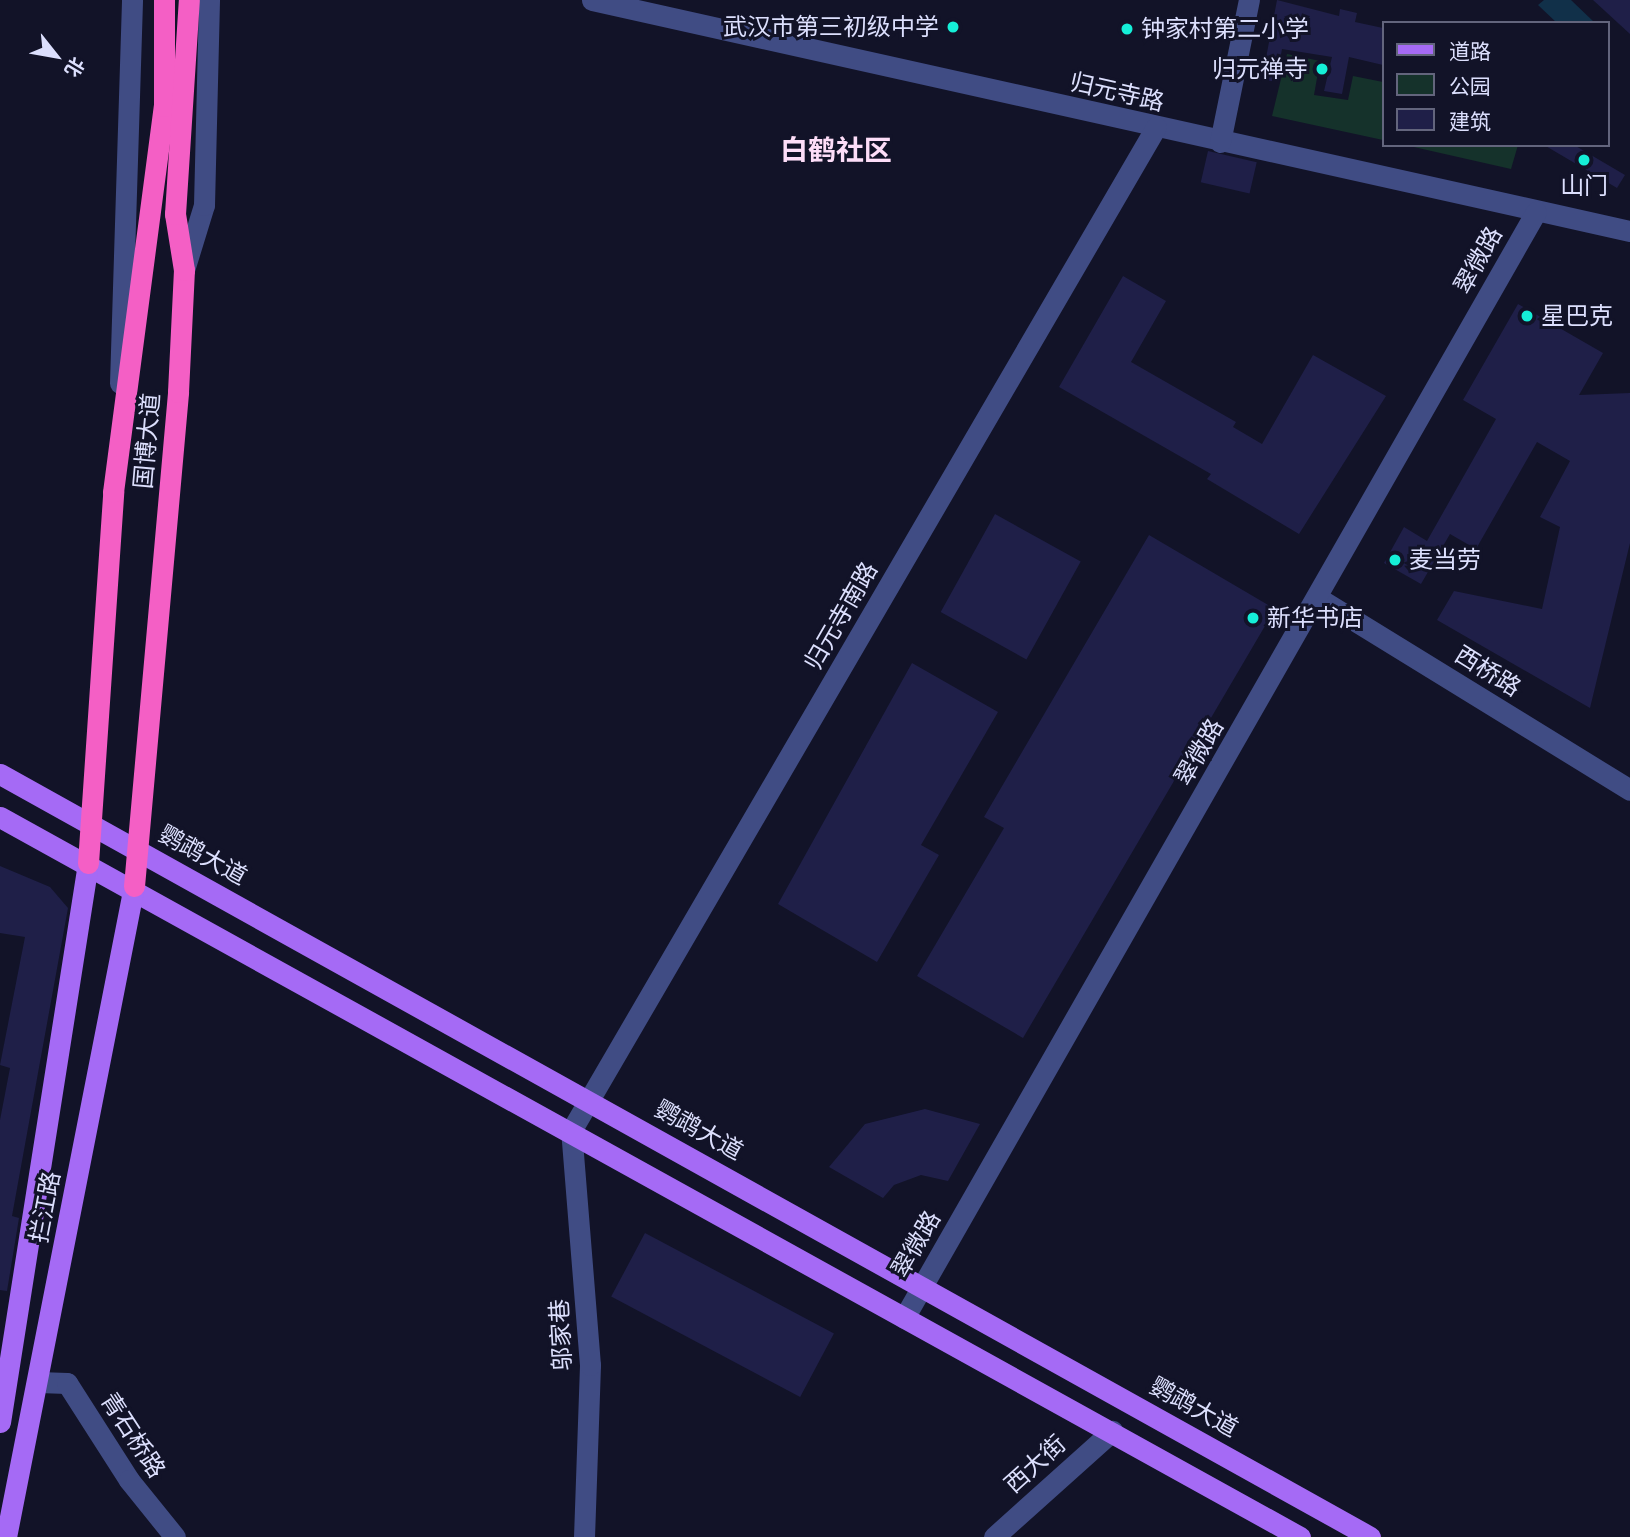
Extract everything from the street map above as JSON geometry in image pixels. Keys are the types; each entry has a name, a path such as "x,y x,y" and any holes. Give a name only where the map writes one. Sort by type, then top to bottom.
{"highway":[{"name":"国博大道","path":"134,886 135,848 178,392 184,270 164,214 164,0"},
{"name":"国博大道","path":"88,863 119,451 164,214 189,0"}],"main road":[{"name":"鹦鹉大道","path":"0,774 90,821 590,1099 1370,1537"},
{"path":"0,817 134,886 1300,1537"},
{"name":"拦江路","path":"1,1410 88,863"},
{"name":"拦江路","path":"6,1537 134,886"},
{"path":"1,1410 38,1382"}],"street":[{"path":"119,451 132,0"},
{"path":"184,270 204,205 209,0"},
{"name":"归元寺路","path":"592,0 1220,142 1630,231"},
{"path":"1220,142 1249,0"},
{"name":"归元寺南路","path":"571,1132 1156,127"},
{"name":"翠微路","path":"904,1318 1318,598 1536,212"},
{"name":"西桥路","path":"1318,598 1630,790"},
{"name":"邬家巷","path":"571,1132 590,1365 584,1537"},
{"name":"青石桥路","path":"38,1382 67,1383 128,1480 175,1537"},
{"name":"西大街","path":"994,1537 1112,1431"}],"green space":[{"path":"1287,54 1320,61 1314,95 1348,100 1353,76 1382,82 1382,140 1272,116"},
{"path":"1414,147 1517,147 1511,169"}],"water":[{"path":"1544,0 1571,0 1593,21 1555,21 1538,5"}],"building":[{"path":"1277,0 1339,16 1340,9 1357,13 1355,22 1382,28 1382,65 1349,57 1342,94 1324,91 1332,57 1282,49 1276,82 1262,79"},
{"path":"1593,0 1630,0 1630,34"},
{"name":"山门","path":"1547,147 1577,147 1625,175 1617,188"},
{"path":"1208,151 1257,162 1250,193 1201,182"},
{"path":"1123,276 1166,301 1131,362 1236,422 1233,427 1262,444 1313,355 1386,396 1299,534 1207,479 1211,474 1059,387"},
{"path":"1518,304 1603,353 1579,395 1630,393 1630,543 1590,708 1437,620 1454,591 1542,609 1560,527 1540,517 1570,461 1537,442 1476,549 1450,534 1421,584 1384,563 1404,527 1427,541 1496,419 1463,400"},
{"path":"995,514 1081,562 1026,659 941,612"},
{"path":"1149,535 1275,609 1023,1038 917,976 1004,828 984,817"},
{"path":"912,663 998,712 921,845 939,855 877,962 778,904"},
{"path":"0,866 50,887 68,908 12,1216 19,1218 7,1291 0,1290 0,1120 10,1068 0,1065 25,937 0,933"},
{"path":"925,1109 980,1124 948,1181 921,1175 894,1185 883,1198 829,1167 865,1124"},
{"path":"645,1233 834,1333 800,1397 611,1297"}],"place":[{"name":"武汉市第三初级中学","path":"953,27"},
{"name":"钟家村第二小学","path":"1127,29"},
{"name":"归元禅寺","path":"1322,69"},
{"name":"山门","path":"1584,160"},
{"name":"星巴克","path":"1527,316"},
{"name":"麦当劳","path":"1395,560"},
{"name":"新华书店","path":"1253,618"}],"district":[{"name":"白鹤社区","path":"836,150"}]}
